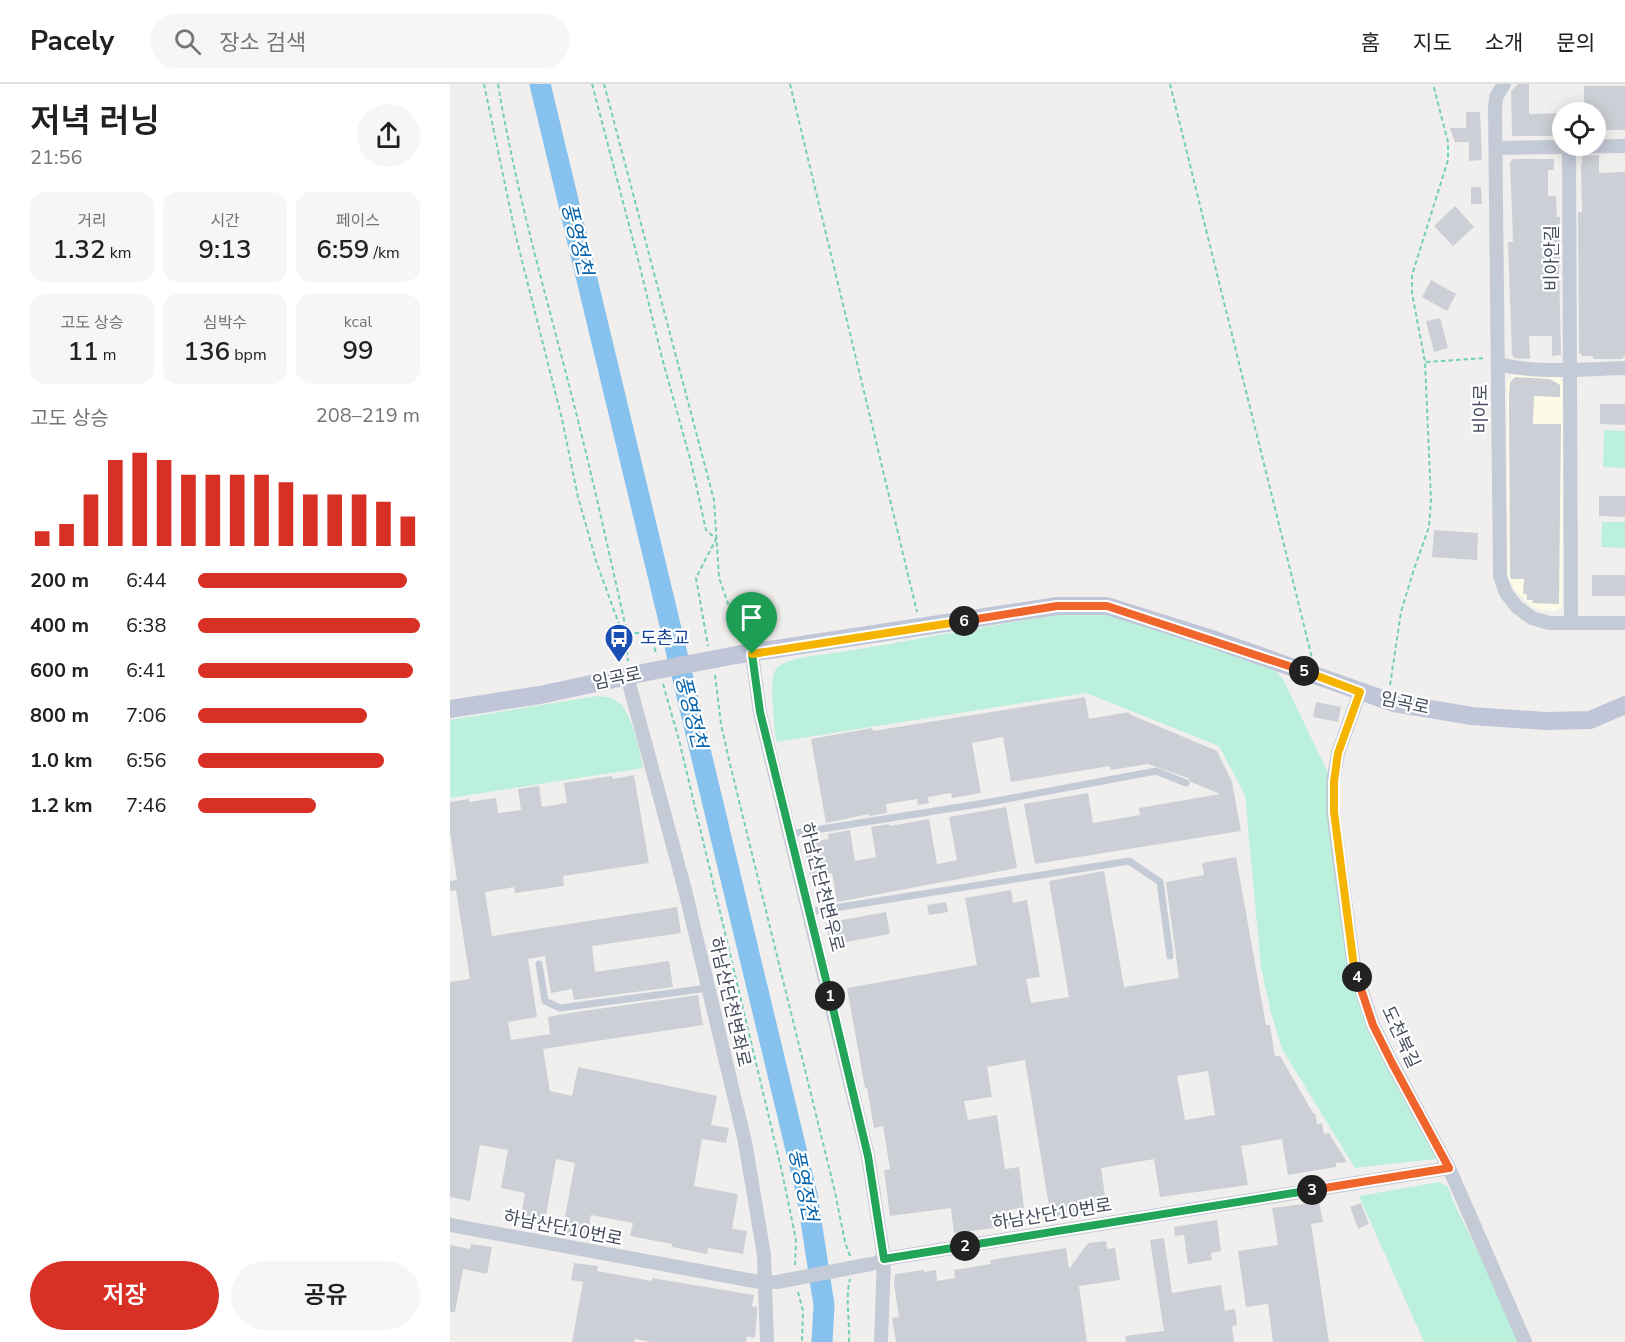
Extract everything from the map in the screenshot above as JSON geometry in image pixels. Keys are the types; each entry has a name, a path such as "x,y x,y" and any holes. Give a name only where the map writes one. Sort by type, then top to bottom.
{"main road":[{"name":"임곡로","path":"450,709 540,695 744,654 1057,606 1107,606 1317,675 1387,701 1472,716 1546,721 1590,720 1625,705"}],"street":[{"name":"비아로","path":"1504,84 1496,98 1500,576 1506,593 1517,607 1532,618 1549,623 1625,623"},
{"path":"1606,146 1625,146"},
{"path":"1496,148 1552,147"},
{"name":"비아안길","path":"1569,156 1570,369"},
{"path":"1499,364 1512,367 1570,369 1625,368"},
{"path":"1570,369 1571,623"},
{"name":"하남산단천변우로","path":"744,654 868,1156 878,1262 881,1342"},
{"name":"하남산단천변좌로","path":"634,675 745,1142 764,1255 771,1283 767,1342"},
{"name":"도천북길","path":"1360,692 1338,753 1334,782 1334,812 1354,967 1373,1025 1449,1168 1525,1342"},
{"name":"하남산단10번로","path":"450,1225 771,1283 878,1262 1449,1168"}],"lane":[{"path":"790,834 1156,771 1186,783"},
{"path":"809,912 1129,861 1160,882 1170,956"},
{"path":"539,964 545,1001 560,1008 708,988"}],"path":[{"path":"484,84 516,237 562,419 578,497 597,564 626,644"},
{"path":"498,84 506,131 575,410 627,633 628,661 634,675"},
{"path":"592,84 706,530 716,539"},
{"path":"604,84 714,500 719,578 744,654"},
{"path":"790,84 921,627"},
{"path":"1170,84 1317,675"},
{"path":"1387,701 1401,612 1430,527 1431,500 1425,362 1412,293 1412,275 1448,160 1448,142 1433,84"},
{"path":"1425,362 1487,357 1499,364"},
{"path":"709,649 696,578 716,539"},
{"path":"627,633 650,633 657,657"},
{"path":"714,667 721,724 729,760 835,1191 845,1242 852,1262"},
{"path":"661,676 679,740 784,1184 796,1240 795,1268"},
{"path":"849,1342 847,1301 852,1272"},
{"path":"798,1284 803,1311 802,1342"}],"shaded area":[{"path":"1516,373 1557,374 1563,381 1562,606 1556,611 1541,610 1529,604 1515,590 1508,578 1507,381"}],"green space":[{"path":"1604,430 1625,431 1625,468 1603,467"},
{"path":"1602,522 1625,522 1625,548 1601,547"},
{"path":"1071,613 1103,614 1173,634 1274,670 1283,679 1331,779 1356,977 1436,1159 1355,1168 1282,1049 1261,967 1245,795 1219,746 1086,693 776,742 772,683 776,669 780,665 806,657"},
{"path":"598,696 617,701 627,713 643,768 450,798 450,720"},
{"path":"1439,1182 1448,1187 1522,1342 1424,1342 1359,1196"}],"building":[{"path":"1518,84 1529,84 1529,114 1552,113 1552,136 1512,136 1511,91"},
{"path":"1584,86 1625,86 1625,130 1606,130 1606,102 1584,102"},
{"path":"1466,112 1480,112 1482,160 1469,161 1469,142 1455,142 1450,128 1466,128"},
{"path":"1582,156 1599,156 1599,173 1625,172 1625,356 1622,359 1593,359 1593,356 1582,356 1579,352 1578,212 1582,212"},
{"path":"1513,159 1554,159 1554,170 1548,170 1548,196 1556,196 1557,217 1560,217 1561,355 1552,356 1552,336 1529,336 1530,359 1514,358 1512,354 1508,242 1513,242 1510,162"},
{"path":"1471,187 1481,187 1482,204 1471,204"},
{"path":"1455,206 1474,227 1453,246 1434,226"},
{"path":"1431,280 1456,294 1447,311 1422,297"},
{"path":"1440,318 1448,348 1434,352 1426,321"},
{"path":"1515,377 1550,379 1560,385 1560,397 1534,396 1533,424 1561,424 1559,604 1532,603 1533,600 1527,600 1527,594 1523,594 1524,579 1511,579 1510,577 1509,397 1510,382"},
{"path":"1600,404 1625,404 1625,425 1600,424"},
{"path":"1599,496 1625,496 1625,517 1599,516"},
{"path":"1434,530 1478,533 1477,560 1432,557"},
{"path":"1592,575 1625,575 1625,596 1592,596"},
{"path":"1085,697 1089,719 1129,712 1129,714 1217,751 1232,782 1241,831 1035,864 1024,804 1088,793 1093,823 1140,815 1139,808 1220,794 1191,782 1188,778 1148,764 1111,770 1110,766 1011,782 1003,737 972,743 981,793 952,798 951,793 928,797 929,803 918,805 917,799 886,804 887,813 869,816 869,814 826,823 811,739"},
{"path":"1316,702 1341,707 1338,722 1313,717"},
{"path":"634,775 649,863 563,876 564,886 515,893 514,887 485,892 492,936 677,907 681,933 592,946 595,972 669,961 673,987 574,1000 572,989 551,993 545,956 528,959 537,1017 508,1022 511,1040 550,1034 548,1017 698,995 703,1025 543,1049 550,1091 572,1096 578,1067 717,1096 711,1125 729,1128 726,1143 702,1139 694,1186 738,1194 732,1229 747,1231 743,1254 708,1248 707,1254 672,1247 672,1244 630,1236 633,1223 591,1215 587,1237 562,1233 575,1163 556,1159 544,1226 520,1222 525,1193 501,1188 508,1150 480,1145 470,1201 450,1197 450,982 470,979 456,890 450,891 450,881 457,880 450,833 450,802 496,798 498,813 521,810 518,789 539,786 542,807 567,803 564,783"},
{"path":"1006,807 1017,868 837,902 832,873 810,877 804,843 829,839 828,834 850,830 855,861 876,857 871,827 929,819 937,864 957,860 949,817"},
{"path":"1236,857 1266,1025 1270,1025 1275,1056 1280,1056 1315,1113 1317,1124 1322,1123 1324,1134 1330,1133 1347,1162 1336,1163 1336,1167 1288,1175 1282,1139 1241,1146 1248,1185 1160,1197 1154,1159 1101,1168 1107,1209 1051,1218 1025,1060 987,1067 992,1097 964,1101 968,1120 997,1115 1005,1169 1019,1167 1024,1208 1010,1210 1012,1226 954,1233 951,1208 890,1216 884,1170 890,1169 883,1126 874,1128 847,988 977,965 965,898 1011,890 1013,903 1027,900 1040,977 1026,979 1031,1003 1069,997 1049,881 1104,871 1124,987 1179,978 1166,882 1204,875 1202,863","holes":["1208,1071 1215,1115 1185,1120 1177,1076"]},
{"path":"946,902 948,912 929,915 927,905"},
{"path":"886,912 890,934 830,945 826,923"},
{"path":"1319,1202 1323,1222 1311,1224 1329,1342 1273,1342 1268,1304 1246,1307 1238,1251 1278,1245 1272,1208"},
{"path":"1361,1203 1369,1224 1358,1229 1350,1207"},
{"path":"1217,1220 1221,1251 1211,1253 1212,1260 1188,1264 1184,1235 1175,1236 1174,1227"},
{"path":"1164,1238 1172,1293 1221,1285 1225,1311 1235,1309 1237,1325 1232,1326 1234,1342 1126,1342 1125,1336 1164,1331 1150,1240"},
{"path":"1106,1241 1107,1249 1115,1248 1120,1280 1079,1286 1087,1342 896,1342 892,1318 899,1317 894,1284 895,1274 936,1270 937,1281 955,1278 954,1270 991,1264 990,1260 1066,1248 1069,1269 1088,1243"},
{"path":"471,1244 492,1247 487,1274 463,1269 455,1312 450,1312 450,1245 470,1249"},
{"path":"574,1263 598,1266 597,1271 652,1281 652,1278 754,1295 752,1306 757,1307 755,1338 747,1336 746,1342 652,1342 635,1339 634,1342 572,1342 583,1282 571,1280"}],"waterway":[{"name":"풍영정천","path":"540,84 807,1195 824,1305 822,1342"}],"place":[{"name":"도촌교","path":"619,664"}],"route":[{"path":"1057,606 1107,606 1209,638 1338,682 1360,692 1338,753 1334,782 1334,812 1354,967 1373,1025 1449,1168 884,1259 868,1156 760,712 752,654 1057,606"}]}
